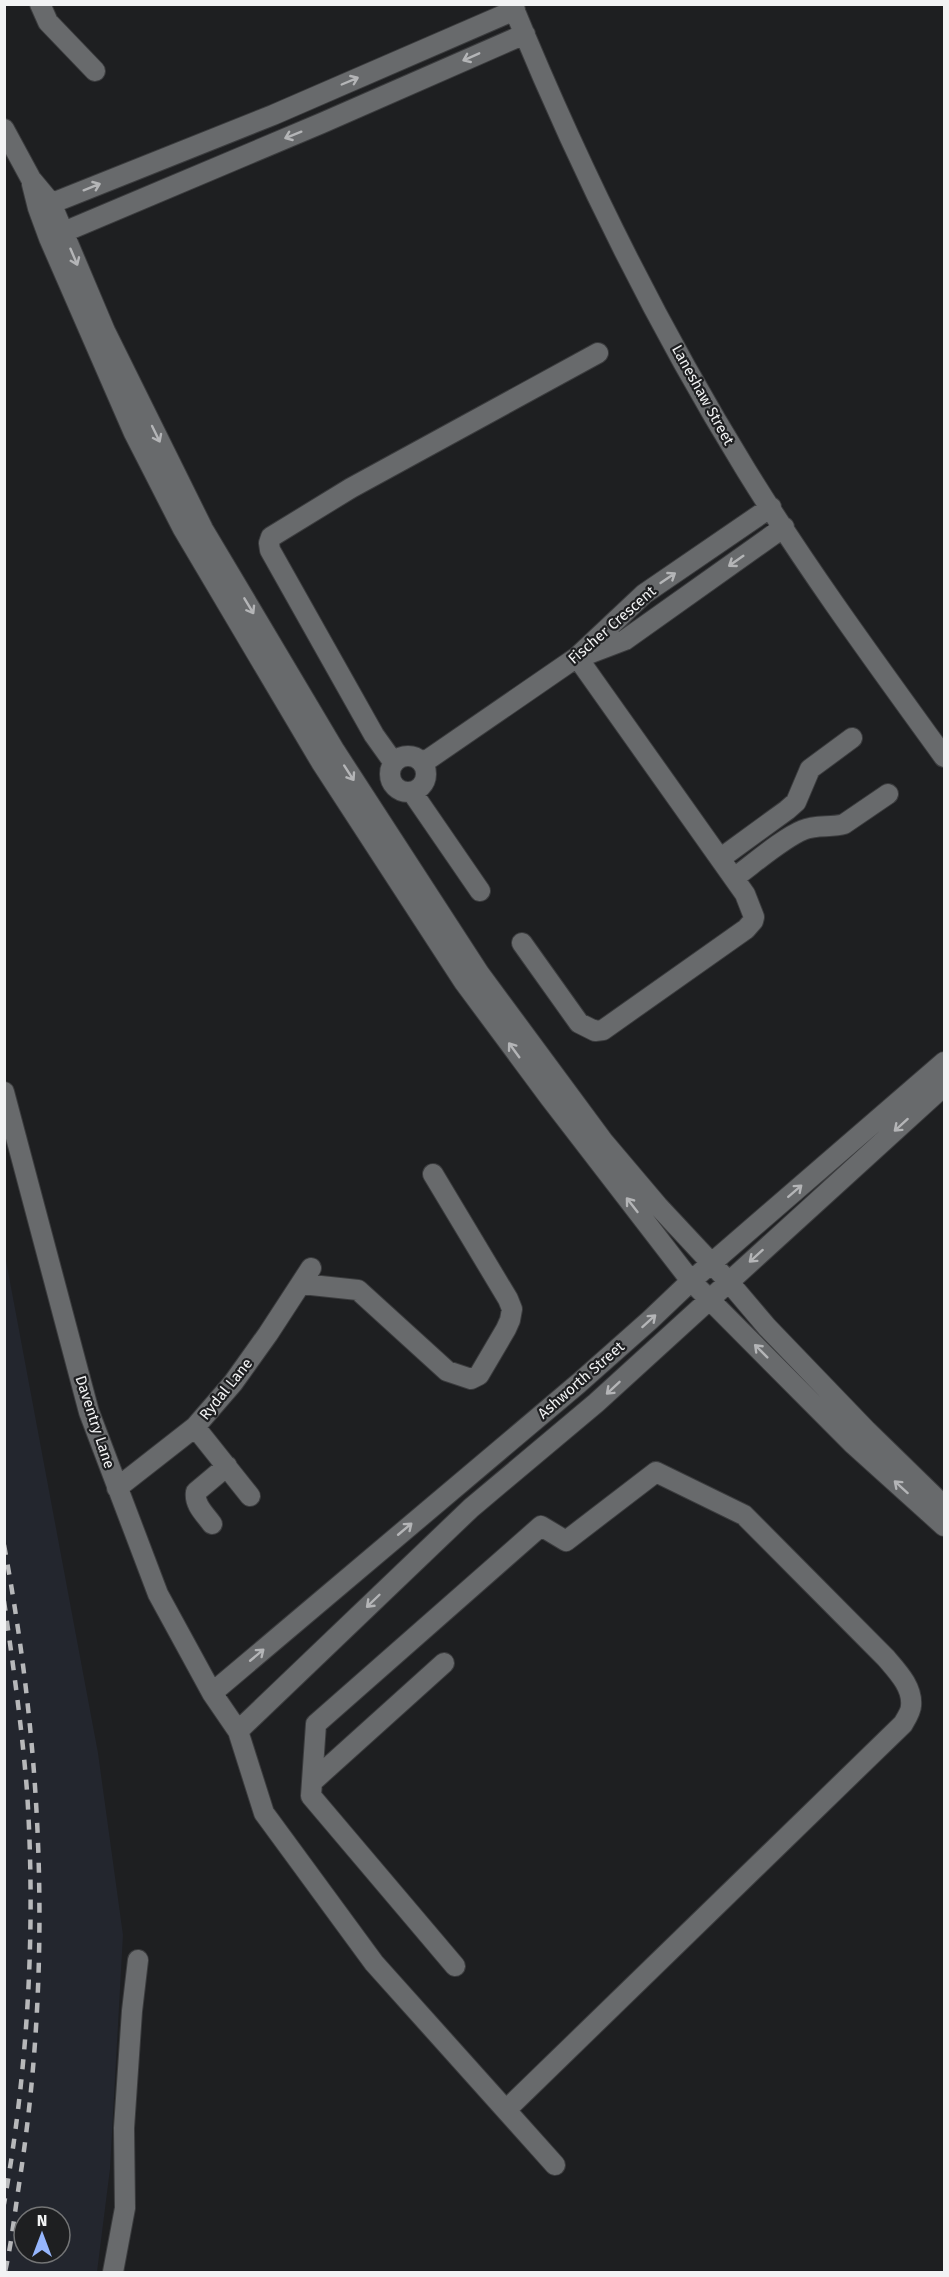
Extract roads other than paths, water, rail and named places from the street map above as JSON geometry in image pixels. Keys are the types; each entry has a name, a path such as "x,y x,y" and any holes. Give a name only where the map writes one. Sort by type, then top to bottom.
{"street":[{"path":"40,4 48,22 95,71"},
{"path":"44,206 273,115 514,7"},
{"name":"Laneshaw Street","path":"514,7 565,127 634,272 721,427 857,637 945,757"},
{"path":"56,235 322,123 525,34"},
{"path":"4,129 44,206 134,433 183,529 321,762 464,982 691,1281 852,1443 945,1526"},
{"path":"56,235 203,529 335,751 479,973 603,1141 658,1206 784,1345 867,1431 945,1506"},
{"path":"394,763 374,735 270,550 271,537 351,489 598,353"},
{"name":"Fischer Crescent","path":"423,763 577,657 644,594 771,507"},
{"path":"522,943 579,1023 595,1031 603,1030 750,926 753,921 753,910 734,878 577,657 625,640 784,527"},
{"path":"721,858 796,802 810,769 852,738"},
{"path":"412,792 424,784 426,777 423,763 419,758 405,756 394,763 391,769 393,783 398,789 412,792 480,891"},
{"path":"734,878 796,833 814,827 844,824 888,794"},
{"name":"Ashworth Street","path":"212,1693 579,1383 691,1281 945,1062"},
{"name":"Ashworth Street","path":"238,1731 471,1508 596,1403 945,1086"},
{"name":"Daventry Lane","path":"4,1092 89,1412 158,1594 212,1693 238,1731 264,1813 374,1964 555,2164"},
{"name":"Rydal Lane","path":"117,1488 195,1427 233,1383 306,1276 358,1290 447,1371 471,1379 479,1375 506,1329 512,1309 434,1174"},
{"path":"195,1427 250,1496"},
{"path":"212,1524 195,1499 196,1492 227,1466"},
{"path":"455,1966 311,1796 316,1724 540,1526 566,1541 656,1472 744,1515 886,1658 909,1689 912,1706 903,1724 506,2110"},
{"path":"312,1782 444,1663"},
{"path":"113,2272 125,2208 124,2128 138,1960"}],"railway":[{"path":"4,1545 27,1702 35,1781 39,1861 39,1940 30,2099 5,2272"},
{"path":"4,1601 25,1767 31,1895 24,2050 4,2204"}]}
